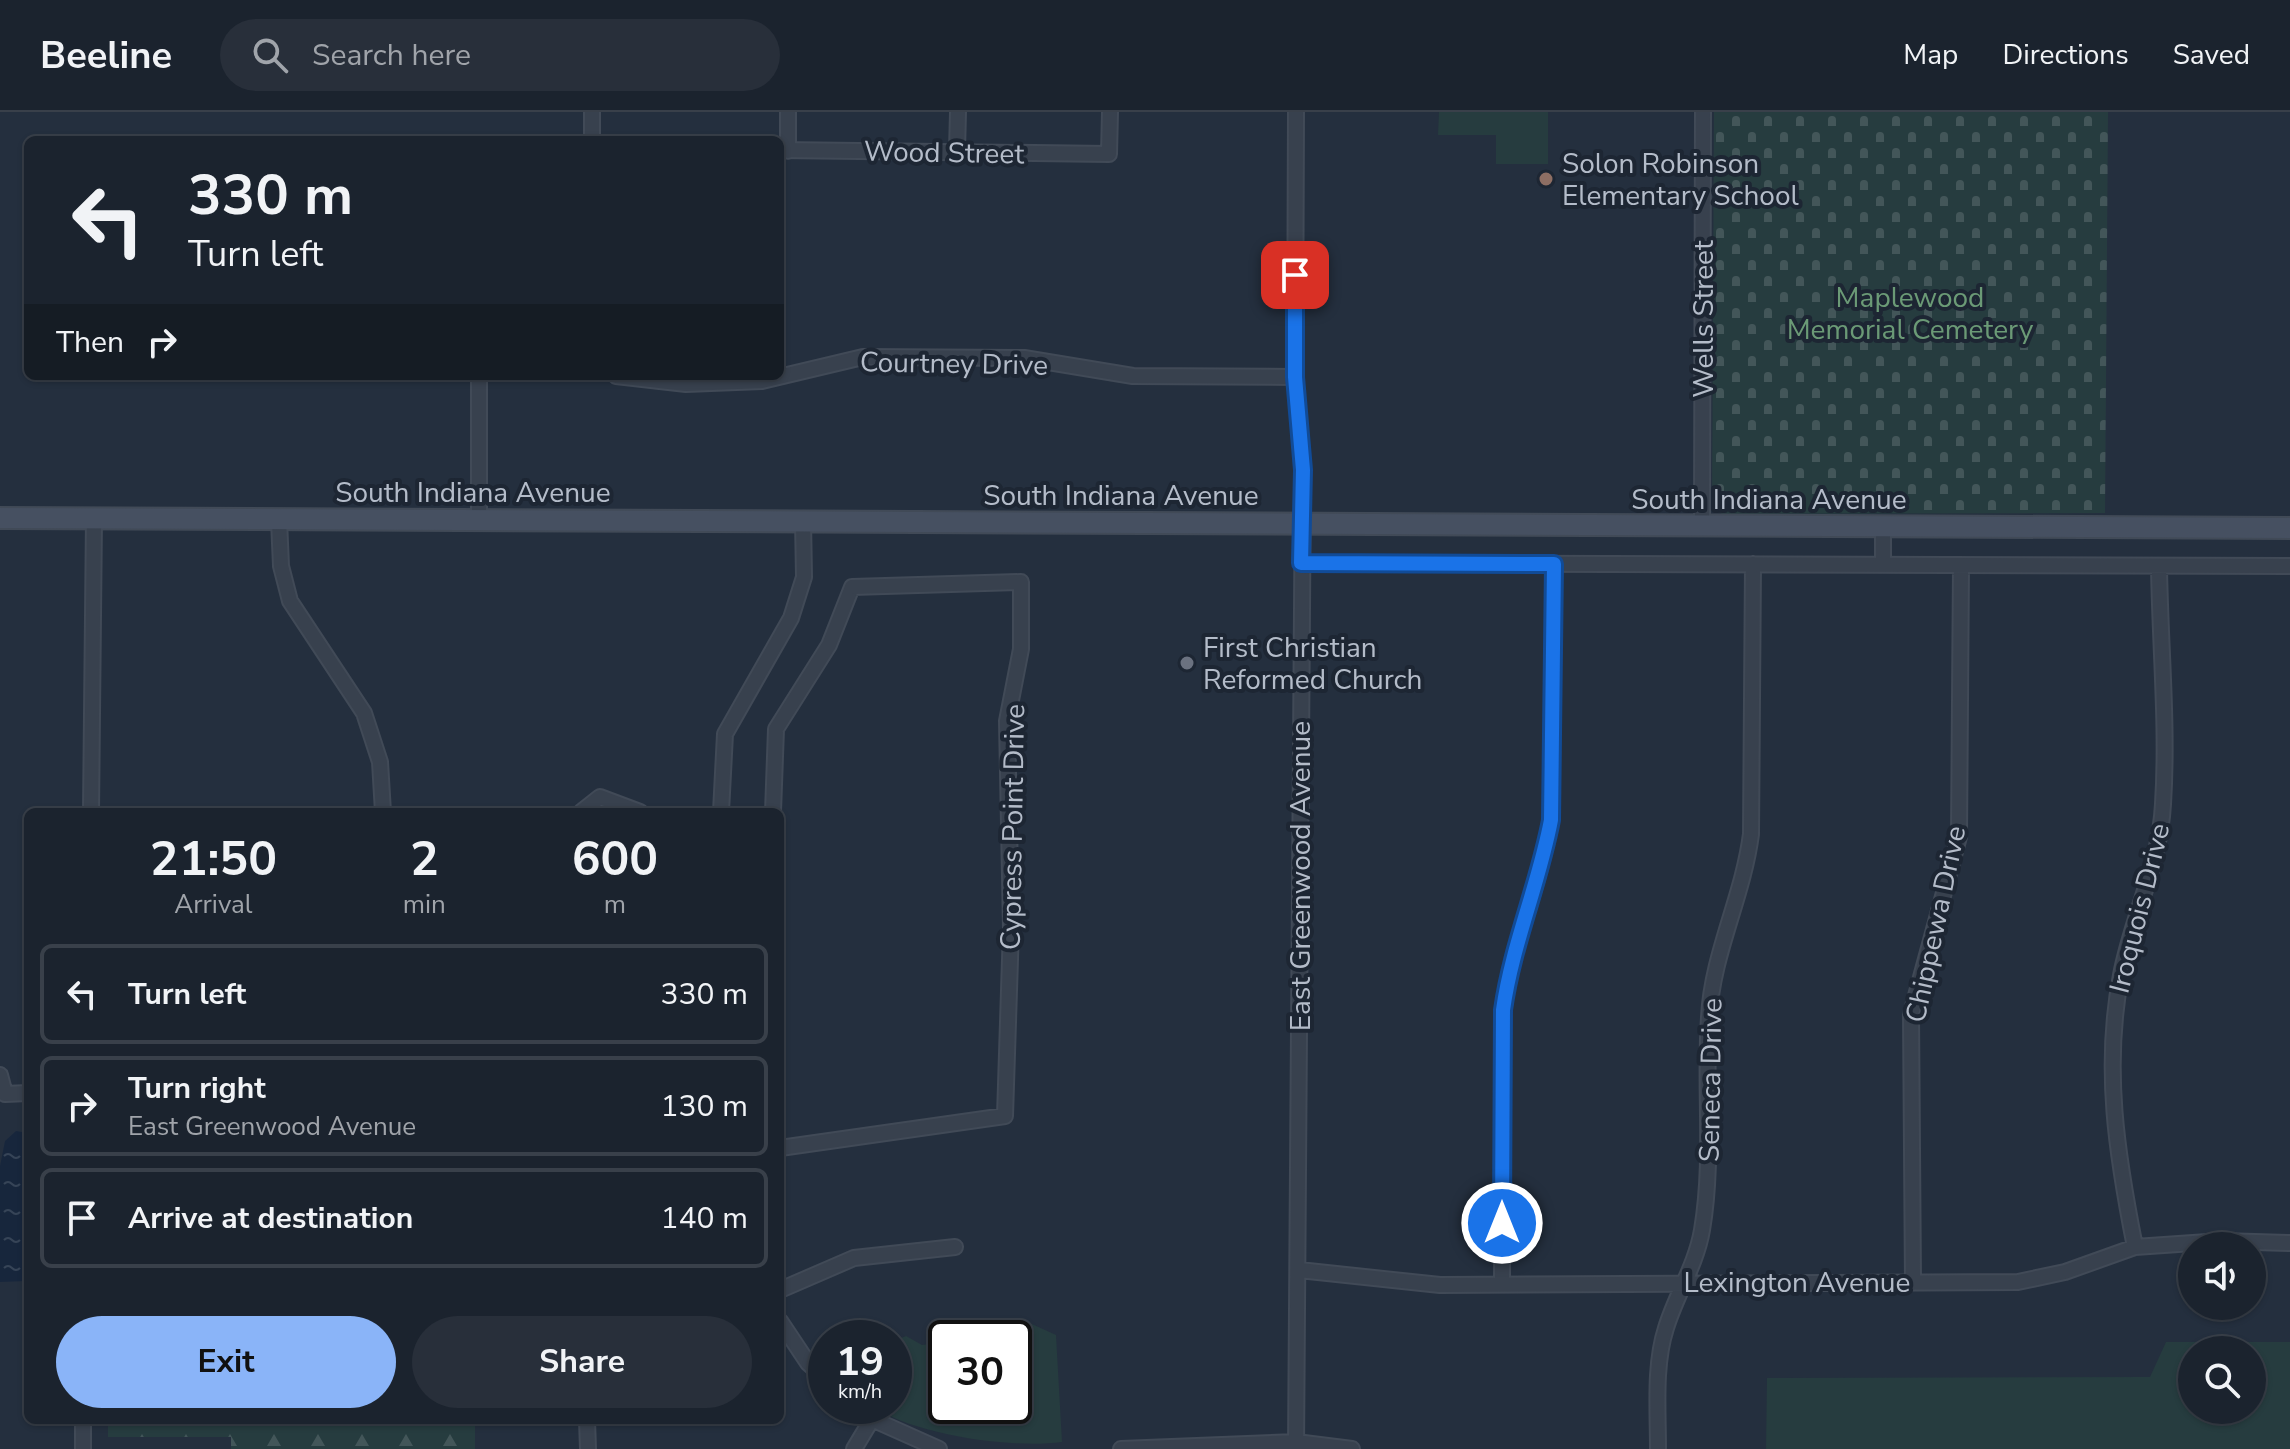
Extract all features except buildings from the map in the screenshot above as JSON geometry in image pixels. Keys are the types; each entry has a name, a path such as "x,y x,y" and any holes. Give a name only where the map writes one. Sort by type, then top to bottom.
{"main road":[{"name":"South Indiana Avenue","path":"0,518 2290,528"}],"street":[{"path":"592,112 592,136"},
{"path":"784,150 788,112"},
{"path":"957,151 958,112"},
{"name":"Wood Street","path":"784,150 1109,154 1110,112"},
{"name":"East Greenwood Avenue","path":"1296,112 1295,377 1303,470 1296,1446"},
{"name":"Wells Street","path":"1702,526 1703,112"},
{"name":"Courtney Drive","path":"784,376 863,357 892,357 1024,358 1133,376 1295,377"},
{"path":"479,380 479,521"},
{"name":"Courtney Drive","path":"651,380 686,384 766,380"},
{"path":"91,808 94,518"},
{"path":"279,520 281,566 290,601 364,713 380,762 383,808"},
{"path":"721,808 725,734 791,618 804,577 803,520"},
{"path":"1883,527 1883,565"},
{"path":"1301,563 2290,566"},
{"path":"1502,1284 1503,1010 1507,979 1544,859 1551,820 1554,564"},
{"name":"Seneca Drive","path":"1658,1449 1658,1394 1665,1329 1701,1235 1709,1169 1708,1018 1714,971 1747,867 1751,834 1753,564"},
{"name":"Chippewa Drive","path":"1913,1283 1911,1014 1959,837 1961,565"},
{"name":"Iroquois Drive","path":"2135,1247 2118,1159 2112,1071 2114,1017 2122,971 2157,853 2163,805 2159,566"},
{"name":"Cypress Point Drive","path":"773,808 776,729 829,645 852,587 1021,582 1021,649 1007,721 1011,928 1005,1116 784,1147"},
{"path":"586,808 600,797 629,808"},
{"path":"0,1075 2,1097 24,1094"},
{"name":"Lexington Avenue","path":"1299,1270 1440,1285 2018,1282 2065,1272 2135,1247 2222,1241 2290,1243"},
{"path":"784,1288 854,1258 955,1247"},
{"path":"784,1327 808,1363"},
{"path":"83,1424 83,1449"},
{"path":"587,1424 588,1449"},
{"path":"854,1449 869,1424"},
{"path":"883,1424 939,1449"},
{"path":"1121,1449 1296,1446 1352,1449"}],"green space":[{"path":"1439,112 1548,112 1548,164 1496,164 1496,135 1438,135"},
{"name":"Maplewood Memorial Cemetery","path":"1714,112 2108,112 2105,513 1722,514 1712,505"},
{"path":"1032,1324 1056,1335 1062,1442 1041,1444 964,1438 910,1424 912,1339 922,1345 928,1344 928,1424 1032,1424"},
{"path":"2166,1342 2178,1342 2178,1424 2266,1424 2266,1342 2290,1342 2290,1449 1766,1449 1767,1378 2150,1377"},
{"path":"108,1424 475,1424 475,1449 231,1449 231,1437 108,1437"}],"water":[{"path":"16,1131 24,1132 24,1281 0,1282 0,1166 5,1141"}],"place":[{"name":"Solon Robinson Elementary School","path":"1546,179"},
{"name":"First Christian Reformed Church","path":"1187,663"}],"route":[{"path":"1295,275 1295,377 1303,470 1301,563 1554,564 1551,820 1544,859 1507,979 1503,1010 1502,1223"}]}
